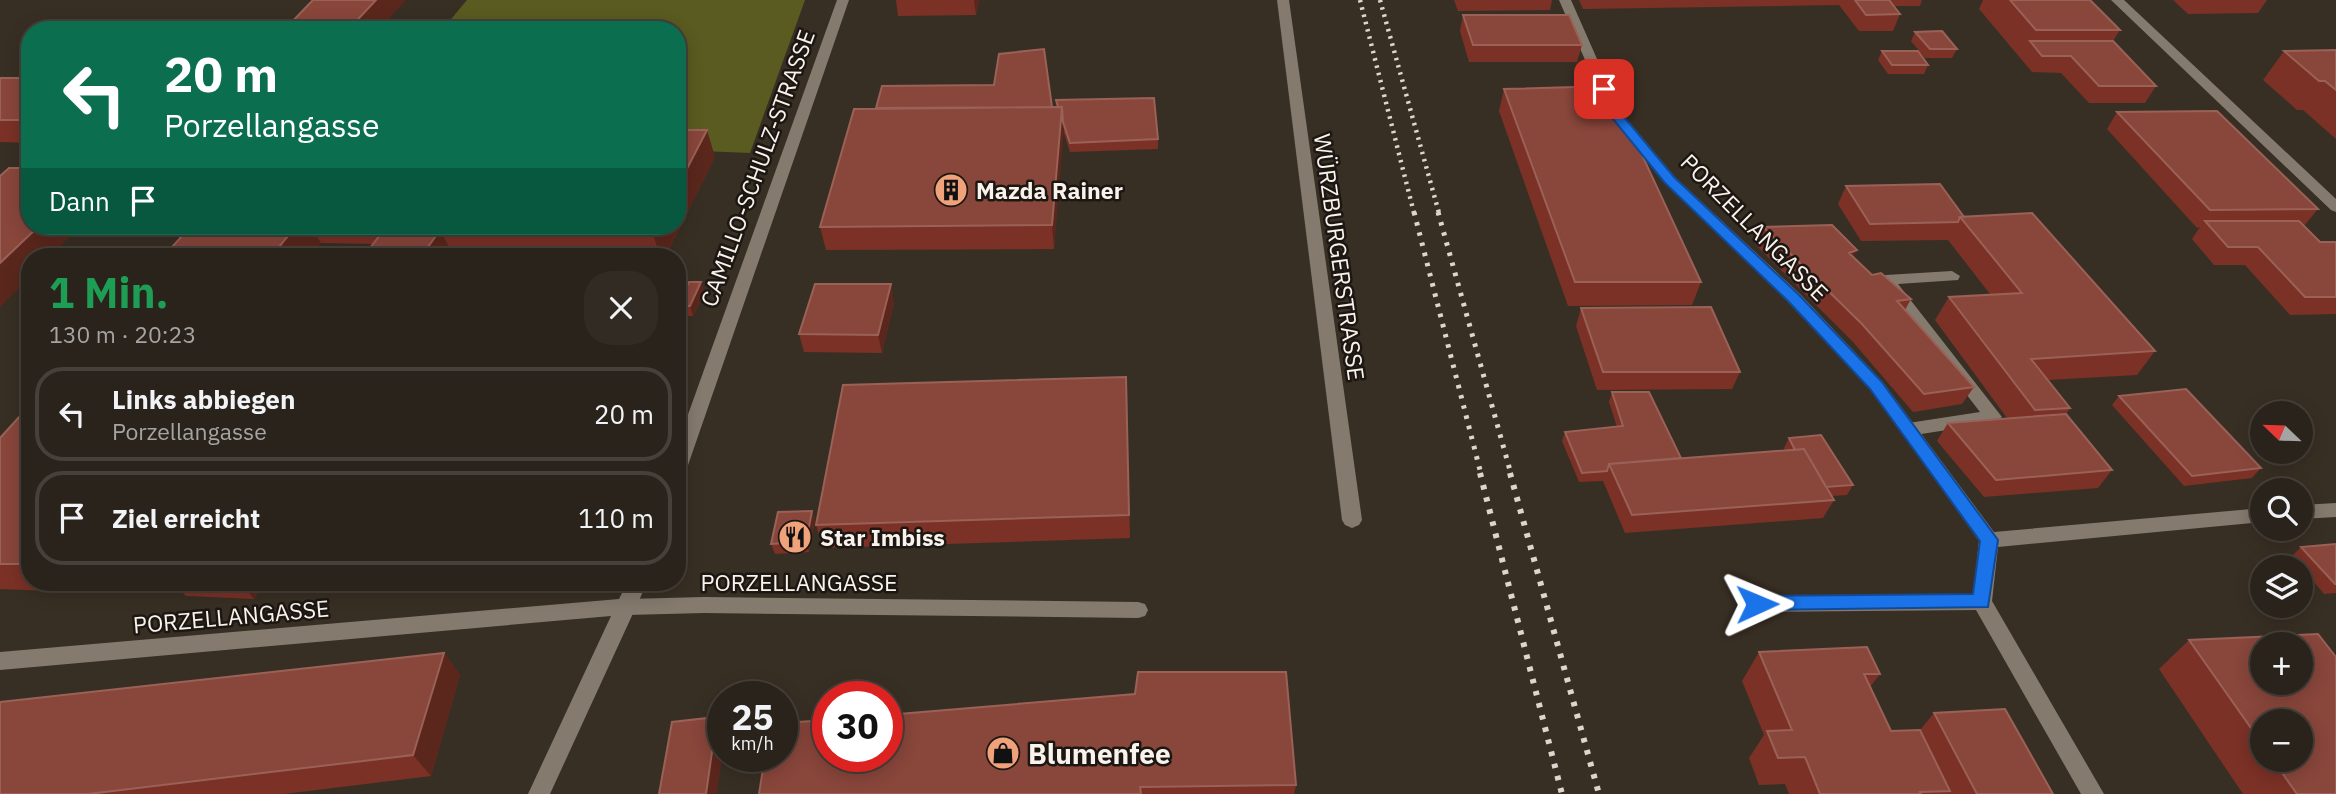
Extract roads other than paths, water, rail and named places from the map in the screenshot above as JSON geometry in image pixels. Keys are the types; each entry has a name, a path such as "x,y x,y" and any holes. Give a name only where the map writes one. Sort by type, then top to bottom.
{"street":[{"name":"CAMILLO-SCHULZ-STRASSE","path":"686,446 844,0"},
{"name":"WÜRZBURGERSTRASSE","path":"1283,0 1352,520"},
{"name":"PORZELLANGASSE","path":"1565,0 1614,112 1670,180 1794,298 1876,385 1989,540"},
{"path":"2117,0 2336,207"},
{"path":"1908,429 1993,417 1886,280 1952,276"},
{"path":"2313,511 2336,510"},
{"path":"2093,794 1982,602 1989,540 2250,516"},
{"path":"539,794 634,591"},
{"path":"1757,604 1982,602"},
{"name":"PORZELLANGASSE","path":"0,661 627,607 704,605 1138,610"}],"railway":[{"path":"1360,0 1414,213"},
{"path":"1380,0 1439,213"},
{"path":"1414,212 1481,474"},
{"path":"1438,212 1511,474"},
{"path":"1480,473 1562,794"},
{"path":"1510,473 1599,794"}],"place":[{"name":"Mazda Rainer","path":"951,190"},
{"name":"Star Imbiss","path":"795,537"},
{"name":"Blumenfee","path":"1003,753"}]}
